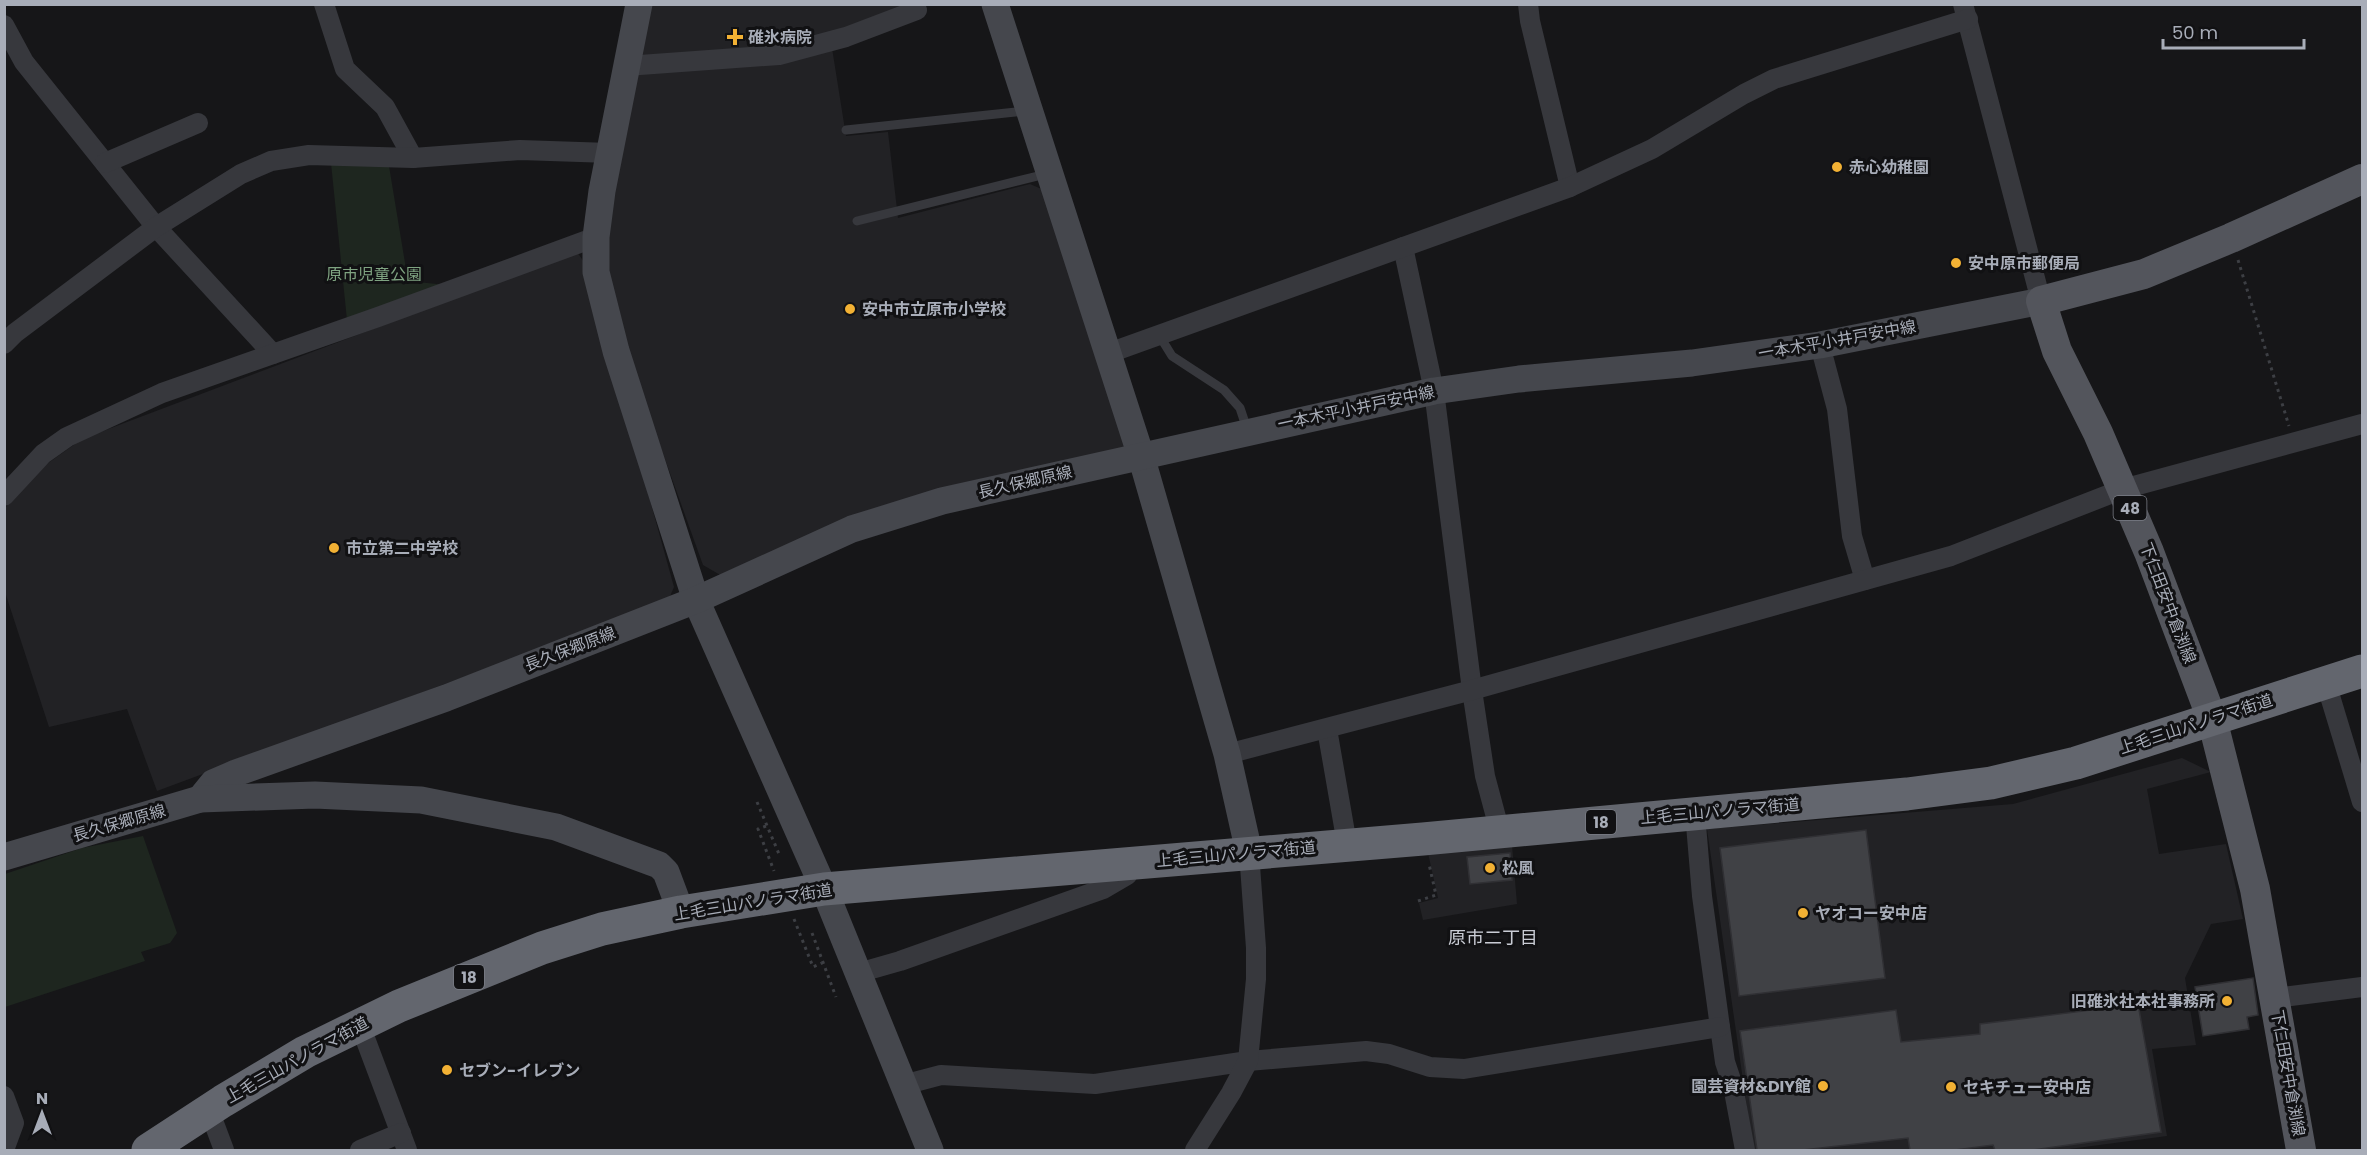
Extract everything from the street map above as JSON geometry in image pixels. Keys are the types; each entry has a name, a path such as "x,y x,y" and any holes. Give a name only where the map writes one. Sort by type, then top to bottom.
{"highway":[{"name":"上毛三山パノラマ街道","path":"148,1150 305,1052 399,1006 542,948 602,929 681,912 824,889 1423,839 1907,794 1991,783 2076,763 2362,671"}],"main road":[{"path":"639,4 602,191 596,237 596,272 616,351 696,600 824,889 930,1150"},
{"path":"995,4 1142,456 1227,754 1249,852"},
{"path":"2041,301 2144,274 2232,238 2362,179"},
{"name":"一本木平小井戸安中線","path":"1142,456 1434,391 1520,379 1692,363 1820,345 2041,301"},
{"name":"下仁田安中倉渕線","path":"2041,301 2057,351 2123,489 2212,719 2255,889 2301,1150"},
{"name":"長久保郷原線","path":"4,857 200,799 213,783 236,773 446,698 696,600 852,529 942,501 1142,456"},
{"path":"200,799 315,795 421,800 556,827 659,865 666,873 681,912"}],"street":[{"path":"324,4 345,69 385,107 413,158"},
{"path":"1528,4 1530,21 1570,187"},
{"path":"626,66 779,55 846,37 921,8"},
{"path":"1109,353 1570,187 1652,149 1736,98 1774,79 1965,11 2041,301"},
{"path":"4,25 24,62 156,227 273,354"},
{"path":"105,163 198,123"},
{"path":"4,344 15,333 156,227 241,174 271,161 309,154 413,158 520,150 610,153"},
{"path":"4,496 43,454 67,437 162,393 596,237"},
{"path":"1403,247 1434,391 1472,690 1485,776 1500,832"},
{"path":"1820,345 1837,409 1851,536 1865,580"},
{"path":"1227,754 1472,690 1951,556 2123,489 2362,424"},
{"path":"2326,683 2362,802"},
{"path":"1327,729 1347,844"},
{"path":"1695,813 1702,896 1725,1062 1733,1086 1745,1150"},
{"path":"1195,1150 1231,1093 1248,1060 1256,979 1249,852"},
{"path":"858,973 900,961 1103,889 1127,875 1125,863"},
{"path":"2275,998 2362,987"},
{"path":"360,1025 404,1142 360,1150"},
{"path":"903,1085 941,1075 1095,1084 1248,1060 1366,1051 1389,1054 1431,1067 1464,1069 1720,1027"},
{"path":"4,1096 14,1124 4,1150"},
{"path":"209,1110 224,1150"}],"lane":[{"path":"846,130 1030,111"},
{"path":"857,221 1050,173"},
{"path":"1159,335 1172,356 1224,390 1239,408 1249,432"}],"path":[{"path":"2232,238 2294,442"},
{"path":"757,802 779,854"},
{"path":"1418,901 1436,895 1423,839"},
{"path":"812,933 836,997"}],"shaded area":[{"name":"碓氷病院","path":"648,5 920,5 778,49 638,60"},
{"name":"安中市立原市小学校","path":"832,48 846,136 888,132 898,218 1030,184 1046,191 1126,450 722,576 703,565 625,348 603,271 605,243 636,72"},
{"name":"市立第二中学校","path":"577,252 584,262 674,587 668,601 157,791 127,709 49,727 5,592 4,509 44,466 82,439"},
{"path":"2182,758 2211,772 2147,789 2159,854 2226,844 2243,919 2211,924 2185,978 2196,1045 2152,1049 2167,1136 2062,1150 1753,1150 1707,829 2013,804"},
{"path":"1512,845 1517,904 1423,920 1419,903 1438,898 1428,853"}],"green space":[{"name":"原市児童公園","path":"331,163 389,166 408,281 446,285 347,320"},
{"path":"143,836 177,933 170,943 141,952 145,961 5,1007 5,874 82,848"}],"building":[{"name":"ヤオコー安中店","path":"1866,830 1885,978 1739,996 1720,848"},
{"name":"松風","path":"1510,853 1512,880 1470,884 1467,857"},
{"name":"旧碓氷社本社事務所","path":"2253,978 2258,1015 2247,1017 2249,1029 2203,1036 2195,987"},
{"name":"セキチュー安中店","path":"2138,1004 2161,1132 2033,1150 1995,1150 1993,1145 1955,1150 1910,1150 1908,1138 1803,1150 1757,1150 1740,1031 1896,1010 1901,1042 1980,1034 1980,1024"}],"place":[{"name":"碓氷病院","path":"735,37"},
{"name":"赤心幼稚園","path":"1837,167"},
{"name":"安中原市郵便局","path":"1956,263"},
{"name":"安中市立原市小学校","path":"850,309"},
{"name":"市立第二中学校","path":"334,548"},
{"name":"松風","path":"1490,868"},
{"name":"ヤオコー安中店","path":"1803,913"},
{"name":"旧碓氷社本社事務所","path":"2227,1001"},
{"name":"セブン-イレブン","path":"447,1070"},
{"name":"園芸資材&DIY館","path":"1823,1086"},
{"name":"セキチュー安中店","path":"1951,1087"}],"district":[{"name":"原市二丁目","path":"1493,937"}]}
